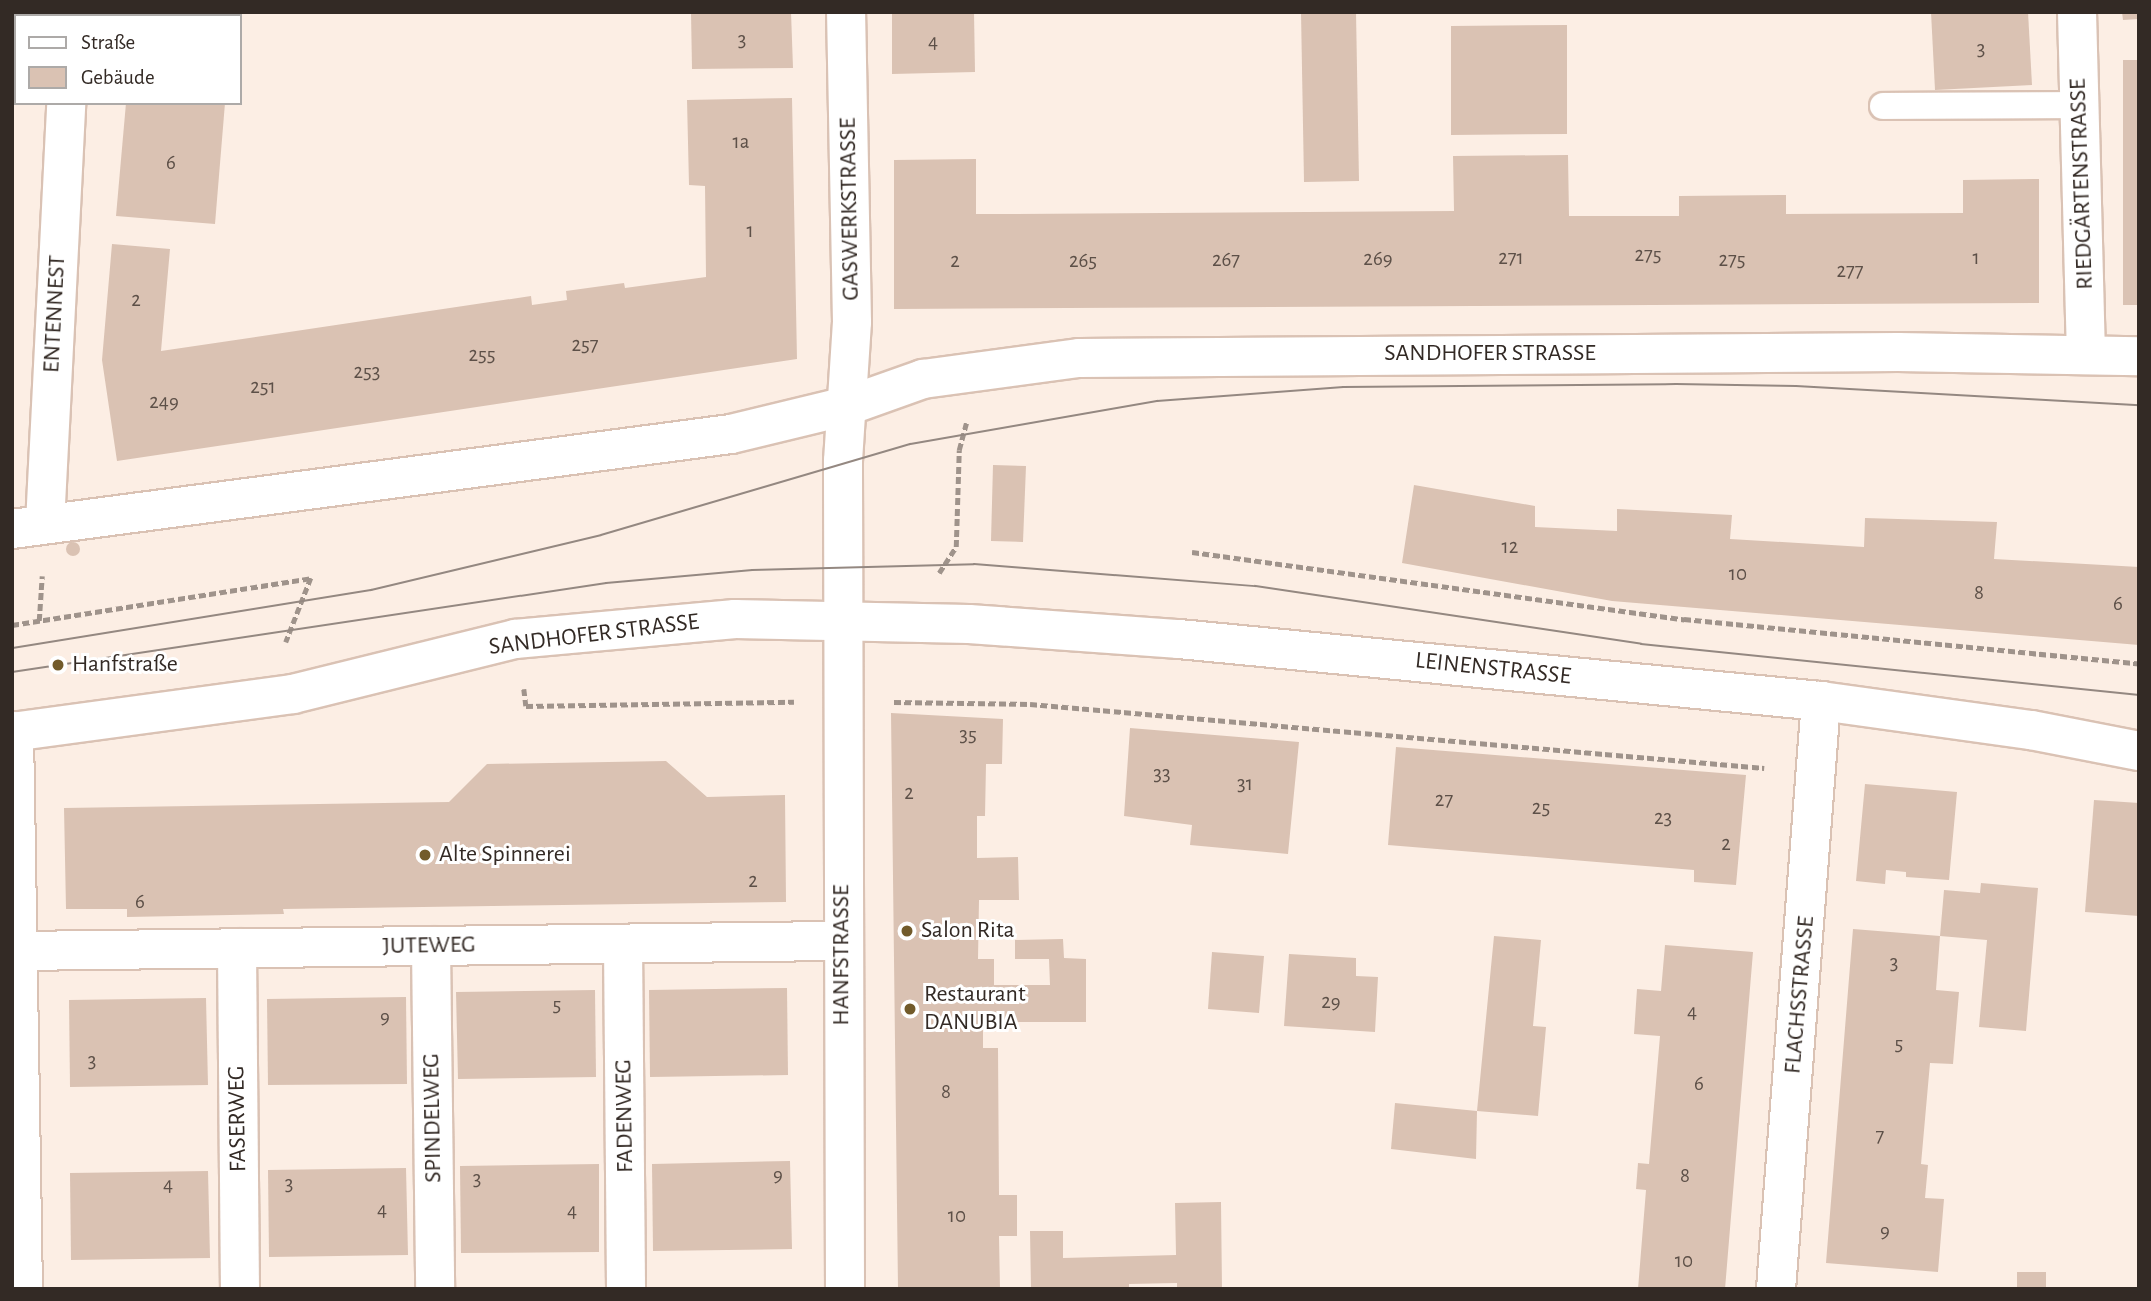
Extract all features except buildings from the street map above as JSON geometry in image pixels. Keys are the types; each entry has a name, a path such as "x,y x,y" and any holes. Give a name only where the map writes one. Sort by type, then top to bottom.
{"street":[{"name":"GASWERKSTRASSE","path":"846,12 852,322 846,406"},
{"name":"RIEDGÄRTENSTRASSE","path":"2077,12 2086,355"},
{"name":"ENTENNEST","path":"28,526 66,105"},
{"name":"SANDHOFER STRASSE","path":"28,526 731,434 846,406 923,379 1079,358 2139,356"},
{"path":"844,620 846,406"},
{"name":"SANDHOFER STRASSE","path":"13,731 293,694 515,639 735,619 844,620"},
{"name":"HANFSTRASSE","path":"844,620 841,942 845,1289"},
{"name":"LEINENSTRASSE","path":"844,620 1179,639 1821,701 2018,728 2139,751"},
{"name":"FLACHSSTRASSE","path":"1776,1289 1818,772 1821,701"},
{"path":"13,731 20,1284"},
{"name":"JUTEWEG","path":"17,951 841,942"},
{"name":"FADENWEG","path":"623,944 626,1289"},
{"name":"SPINDELWEG","path":"432,946 435,1289"},
{"name":"FASERWEG","path":"237,948 240,1289"}],"lane":[{"path":"1883,106 2079,106"}],"path":[{"path":"933,580 956,547 959,450 969,415"},
{"path":"1192,552 1672,618 2139,664"},
{"path":"12,625 311,578 283,652"},
{"path":"515,639 526,706 844,701 1030,704 1818,772"}],"tram line":[{"path":"12,648 371,590 601,535 910,444 1157,401 1343,387 1676,384 1796,386 2139,405"},
{"path":"12,672 606,583 752,570 974,564 1255,586 1641,644 2139,695"}],"place":[{"name":"Hanfstraße","path":"58,665"},
{"name":"Alte Spinnerei","path":"425,855"},
{"name":"Salon Rita","path":"907,931"},
{"name":"Restaurant DANUBIA","path":"910,1009"}]}
